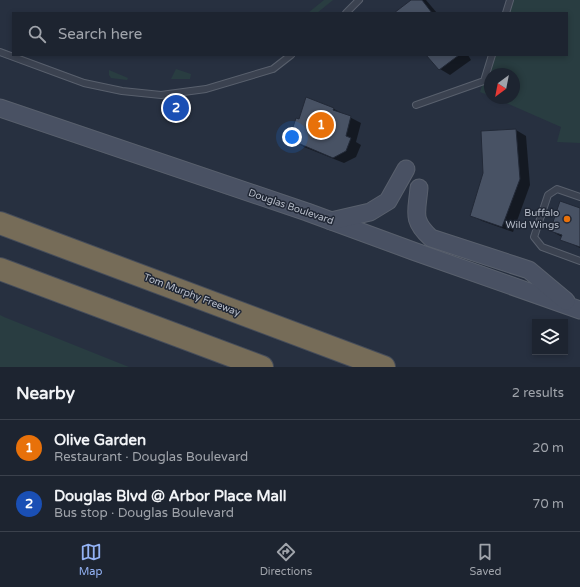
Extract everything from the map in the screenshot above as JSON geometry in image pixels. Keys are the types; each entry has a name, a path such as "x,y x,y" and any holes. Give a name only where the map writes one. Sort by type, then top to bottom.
{"highway":[{"name":"Tom Murphy Freeway","path":"0,223 384,367"},
{"path":"0,269 262,367"}],"main road":[{"name":"Douglas Boulevard","path":"0,108 307,212 577,309"},
{"path":"330,221 370,212 388,200 406,169"},
{"path":"419,188 416,218 424,232 431,238 529,270 577,309"}],"lane":[{"path":"347,12 359,0"},
{"path":"506,12 510,0"},
{"path":"0,52 84,83 122,91 161,95 206,89 273,69 290,56"},
{"path":"416,105 484,81 492,56"},
{"path":"580,198 557,189 548,196 534,237 542,247 580,261"}],"green space":[{"path":"324,0 333,0 318,12 309,12"},
{"path":"510,0 580,0 580,143 557,142 561,127 509,104 520,104 520,68 488,68 492,56 568,56 568,12 506,12"},
{"path":"176,69 191,74 190,79 171,79"},
{"path":"109,70 128,78 127,80 111,78 109,75"},
{"path":"484,80 484,94 480,92"},
{"path":"0,315 4,317 129,367 0,367"}],"building":[{"path":"411,0 422,0 431,12 395,12"},
{"path":"427,56 458,56 439,70"},
{"path":"306,97 334,108 333,110 351,116 346,136 351,138 346,151 333,158 293,141 296,132 292,130 296,118 299,119"},
{"path":"516,129 520,179 502,227 470,216 483,173 481,131"},
{"name":"Buffalo Wild Wings","path":"560,201 580,208 580,247 560,240 562,235 550,231"}],"place":[{"name":"Douglas Blvd @ Arbor Place Mall","path":"176,108"},
{"name":"Olive Garden","path":"321,125"},
{"name":"Buffalo Wild Wings","path":"567,219"}]}
